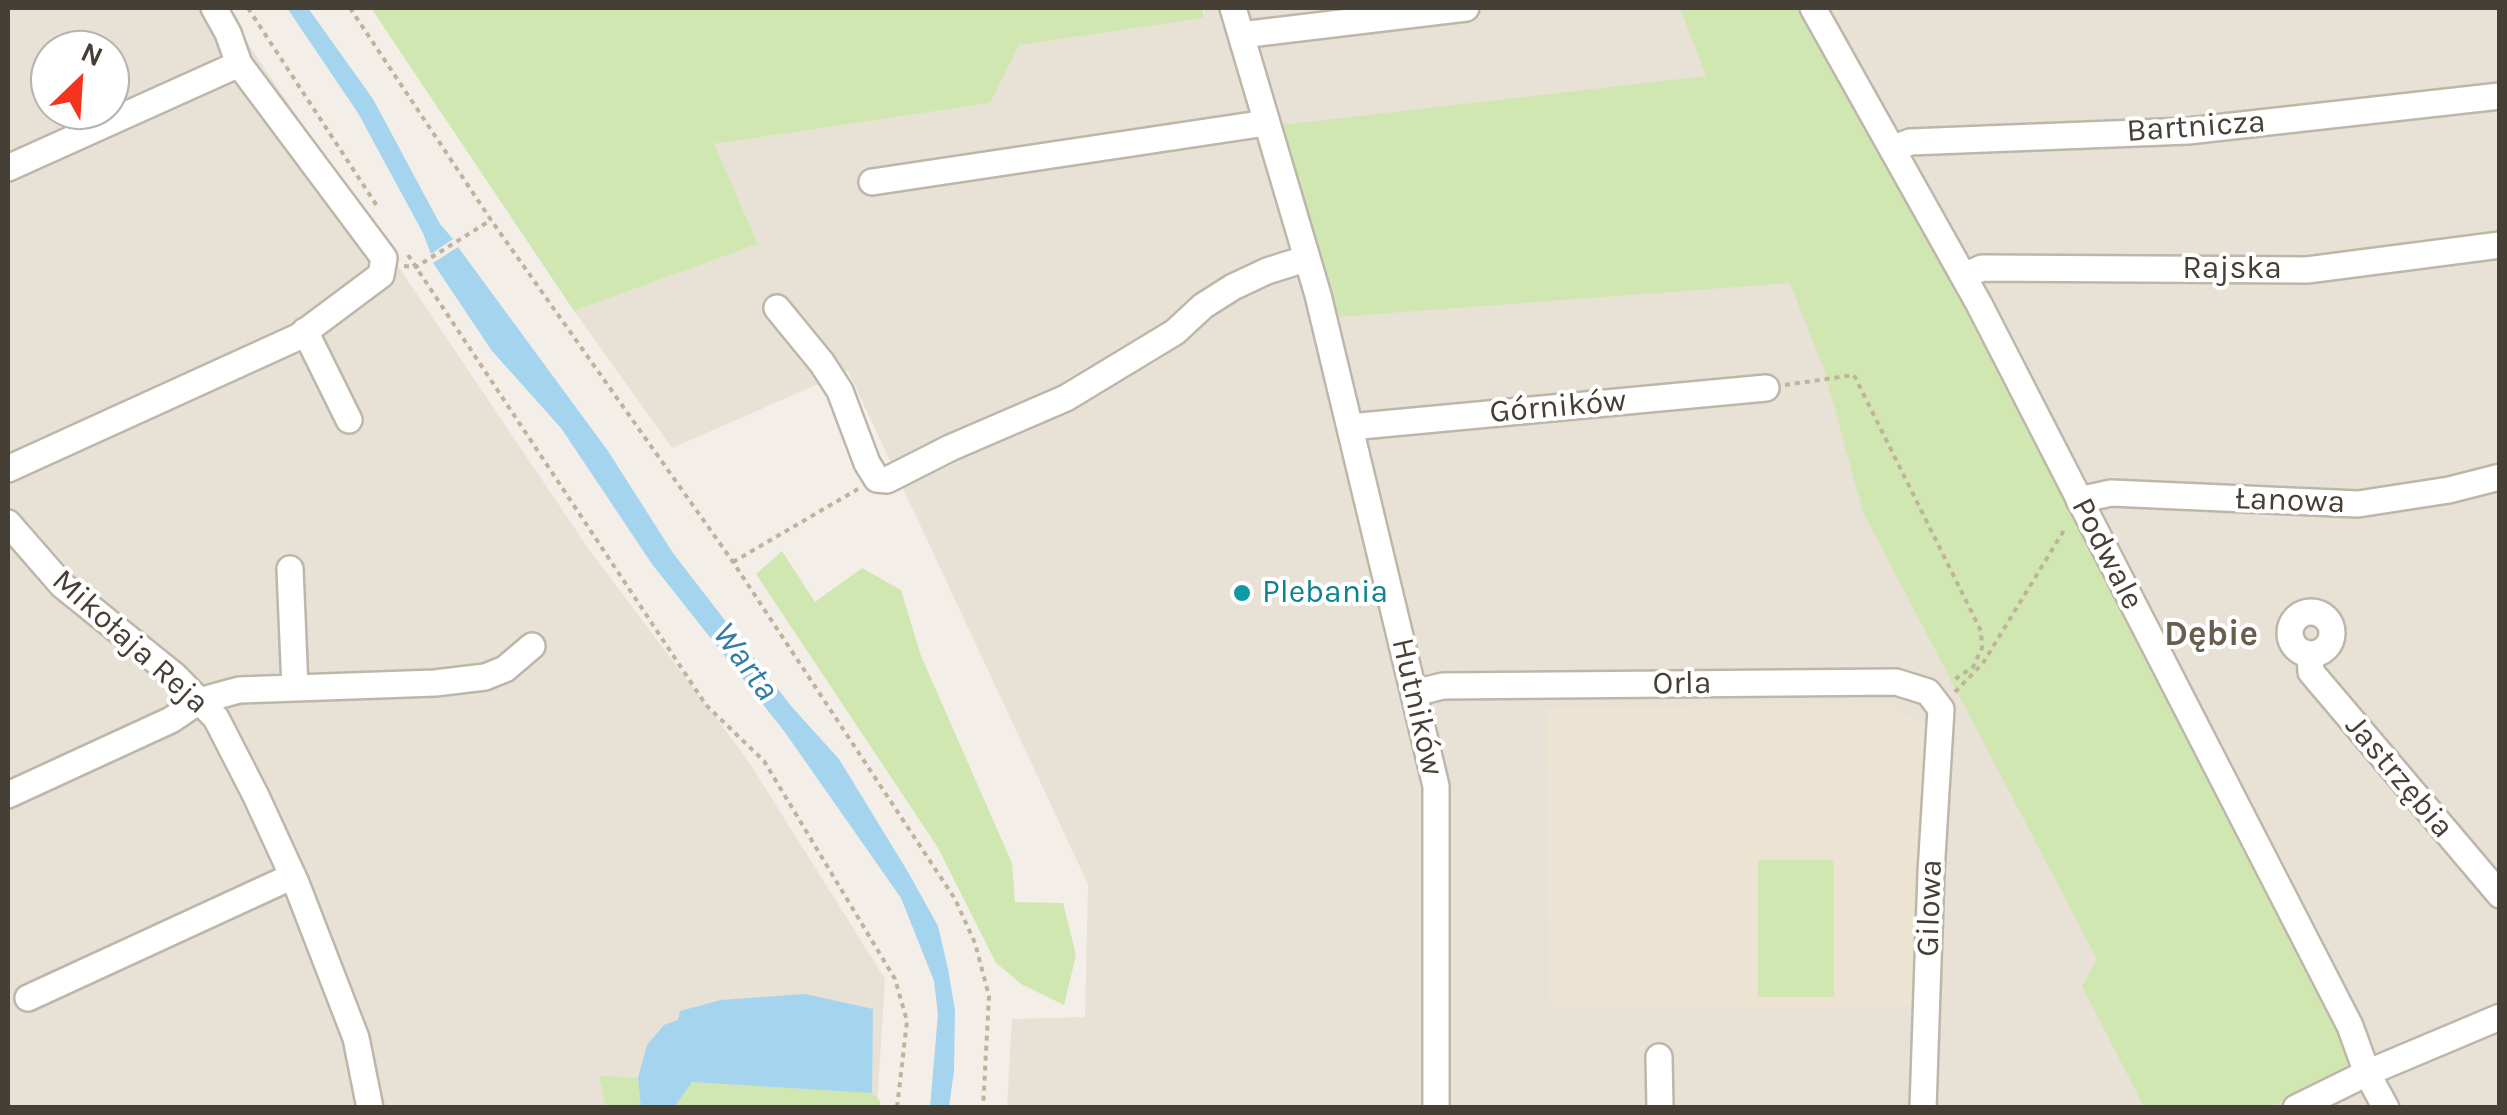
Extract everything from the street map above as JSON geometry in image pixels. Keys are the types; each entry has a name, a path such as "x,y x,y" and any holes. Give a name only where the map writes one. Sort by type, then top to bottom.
{"street":[{"path":"8,469 305,332 382,275 384,258 239,64 228,32 214,8"},
{"name":"Hutników","path":"1233,8 1350,426 1436,786 1436,1108"},
{"path":"1241,34 1466,8"},
{"name":"Podwale","path":"1813,8 1964,276 2350,1026 2367,1073 2386,1108"},
{"path":"8,168 239,64"},
{"name":"Bartnicza","path":"1892,149 1910,142 2188,131 2500,96"},
{"path":"872,182 1266,123"},
{"name":"Rajska","path":"1964,276 1982,268 2307,270 2500,245"},
{"path":"777,308 840,392 866,463 877,478 887,480 1066,398 1175,332 1232,287 1305,259"},
{"path":"305,332 350,420"},
{"name":"Górników","path":"1350,426 1766,388"},
{"name":"Łanowa","path":"2079,500 2111,493 2358,504 2449,490 2500,476"},
{"name":"Mikołaja Reja","path":"8,523 62,586 174,676 216,718 293,876 356,1038 370,1108"},
{"path":"290,569 295,688"},
{"path":"8,795 172,720 198,701 239,690 435,683 486,677 504,669 532,646"},
{"name":"Jastrzębia","path":"2310,654 2310,672 2500,895"},
{"name":"Orla","path":"1414,693 1443,686 1896,682 1935,700"},
{"name":"Gilowa","path":"1923,1108 1935,700"},
{"path":"28,998 293,876"},
{"path":"2296,1108 2367,1073 2497,1024"},
{"path":"1659,1057 1660,1108"}],"path":[{"path":"248,8 384,219"},
{"path":"350,8 491,220 733,562 954,899 975,943 989,996 983,1108"},
{"path":"416,267 491,220"},
{"path":"406,251 706,705 764,760 895,980 907,1021 898,1108"},
{"path":"1766,388 1854,375 1981,631 1982,648 1974,667 1935,700"},
{"path":"733,562 877,478"},
{"path":"1935,700 1983,662 2079,500"}],"shaded area":[{"path":"8,8 224,8 590,551 749,762 885,979 877,1107 8,1107"},
{"path":"1205,8 2499,8 2499,1107 1007,1107 1012,1019 1085,1017 1088,884 848,371 672,448 574,311 758,244 713,144 989,103 1018,45 1203,18"},
{"path":"1888,703 1929,728 1915,1007 1550,1009 1546,708"}],"green space":[{"path":"371,8 1202,8 1204,18 1019,45 990,103 714,144 758,244 574,311"},
{"path":"1680,8 1801,8 1910,201 2343,1031 2352,1049 2347,1068 2271,1107 2144,1107 2082,986 2097,959 1863,512 1824,369 1790,283 1336,317 1281,125 1706,76"},
{"path":"782,551 815,602 862,568 901,590 921,656 1012,863 1015,902 1063,903 1076,955 1064,1005 1021,984 996,963 938,848 756,574"},
{"path":"1758,860 1833,860 1834,997 1758,997"},
{"path":"599,1076 638,1078 641,1107 606,1107"},
{"path":"691,1082 872,1093 880,1101 880,1108 674,1108"}],"water":[{"path":"287,8 308,8 373,99 440,224 453,239 431,254 358,113"},
{"name":"Warta","path":"458,247 608,451 673,553 791,706 839,759 908,872 938,926 948,969 955,1010 949,1107 930,1107 938,1014 934,981 901,898 784,731 652,564 561,428 492,351 433,263"},
{"path":"805,994 873,1009 872,1093 692,1082 674,1107 641,1107 638,1078 647,1045 664,1025 678,1020 680,1011 721,1000"}],"place":[{"name":"Plebania","path":"1242,593"}],"district":[{"name":"Dębie","path":"2211,635"}]}
